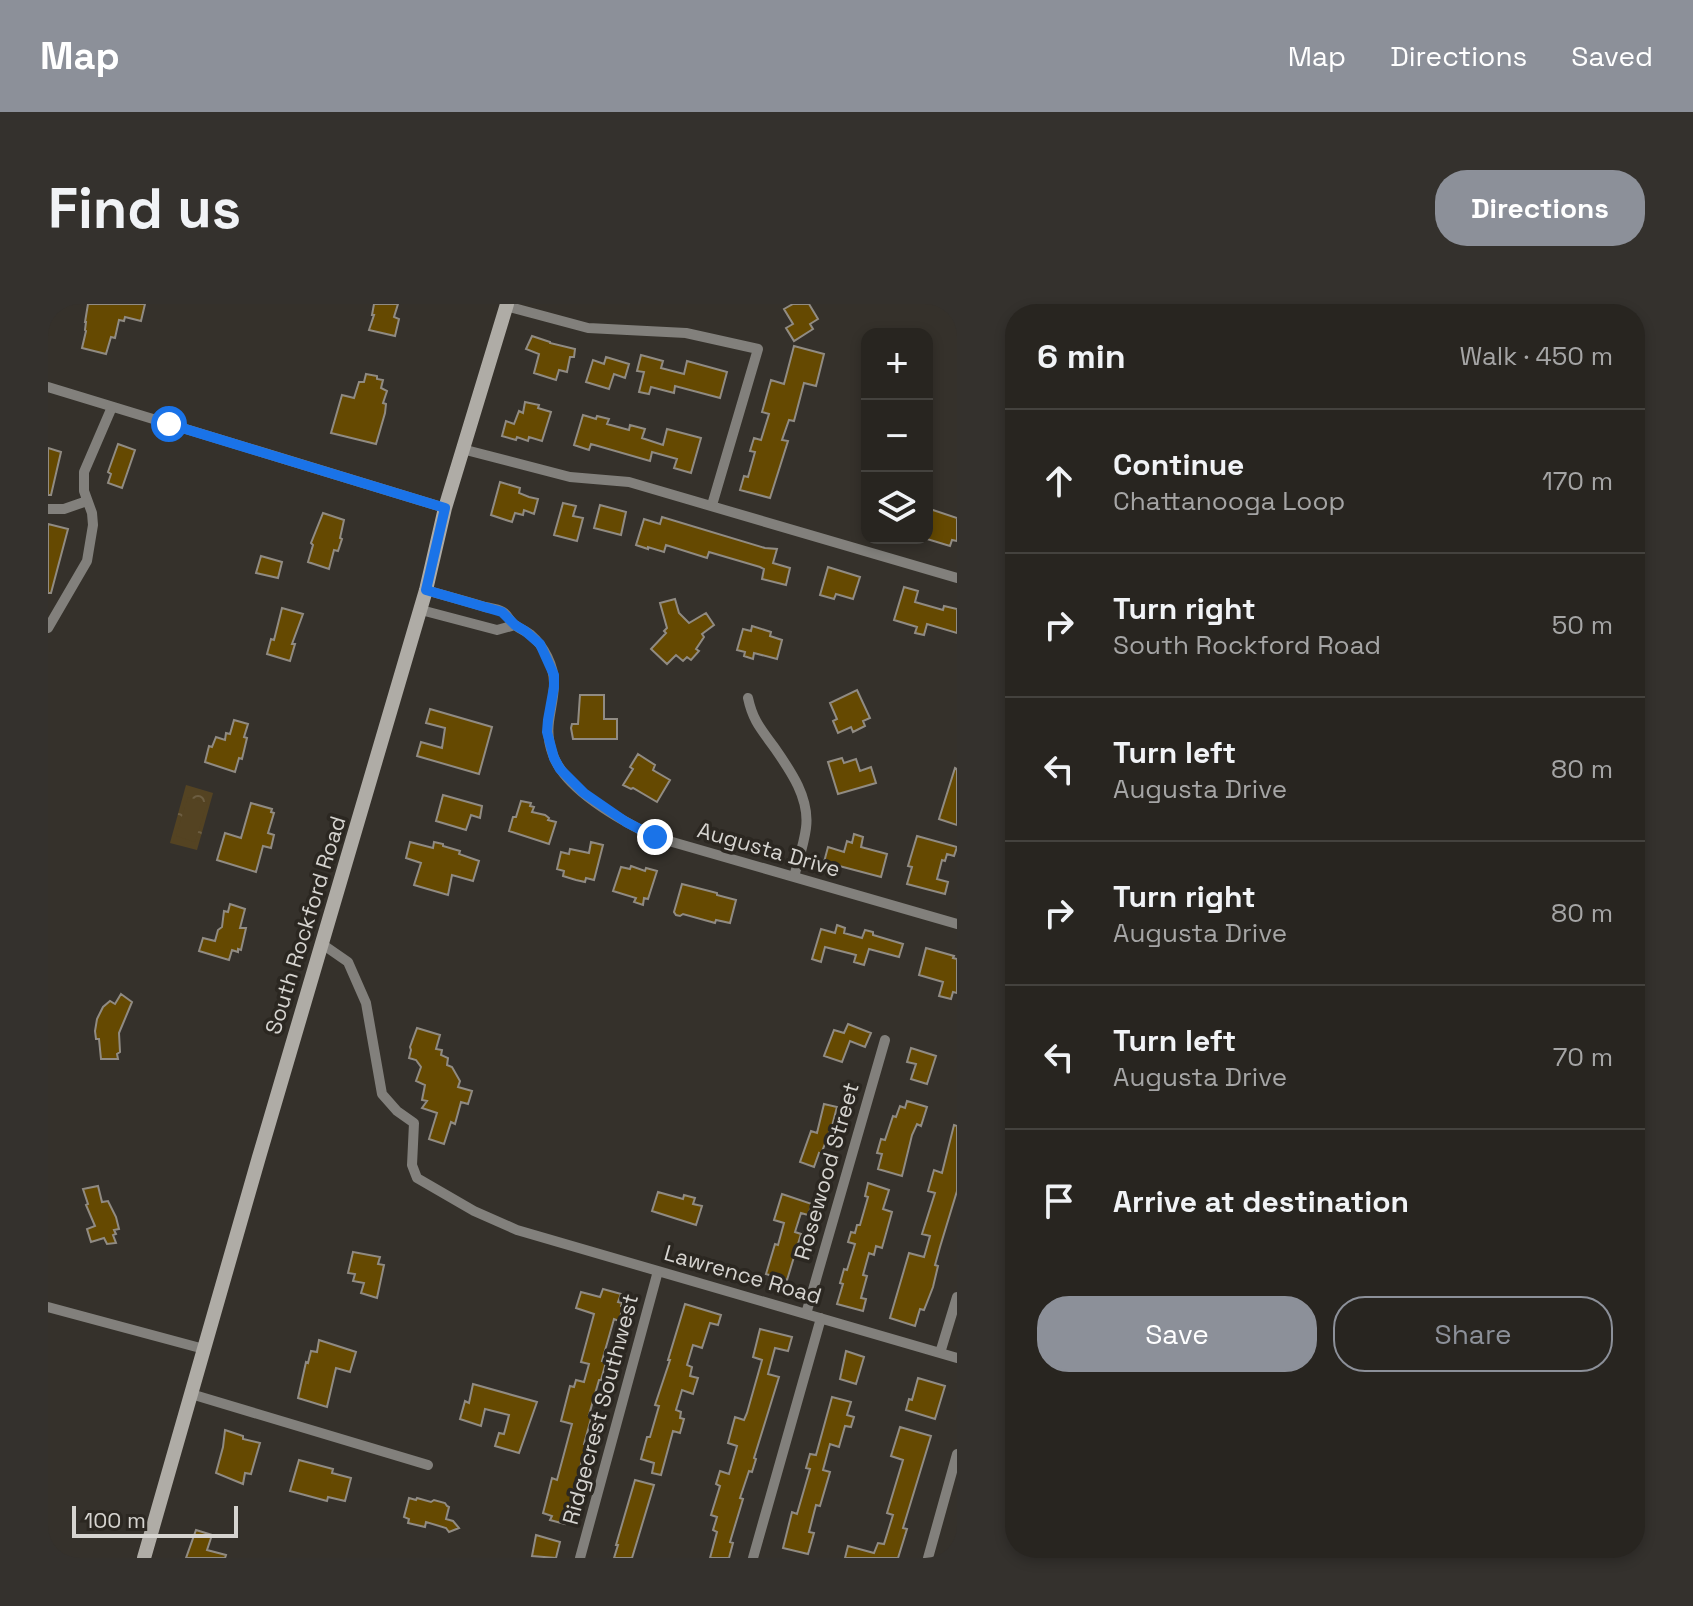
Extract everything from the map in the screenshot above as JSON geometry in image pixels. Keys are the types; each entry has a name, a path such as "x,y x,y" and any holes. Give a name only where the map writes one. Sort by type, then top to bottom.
{"street":[{"name":"South Rockford Road","path":"144,1558 421,610 462,449 507,305"},
{"path":"507,305 588,328 686,333 758,349 712,505"},
{"path":"48,387 445,508"},
{"path":"48,628 87,561 93,525 83,483 84,472 112,407"},
{"path":"462,449 570,477 629,482 957,578"},
{"path":"48,509 64,509 87,501"},
{"name":"Augusta Drive","path":"426,590 502,612 540,644 554,675 547,732 554,758 584,793 626,822 655,837 957,924"},
{"path":"421,610 497,630 515,625"},
{"path":"748,698 751,714 785,763 802,797 807,826 794,877"},
{"name":"Lawrence Road","path":"322,944 348,962 366,1003 382,1094 397,1111 414,1123 412,1165 417,1178 474,1211 517,1230 957,1358"},
{"name":"Rosewood Street","path":"806,1314 885,1040"},
{"name":"Ridgecrest Southwest","path":"580,1558 658,1271"},
{"path":"940,1353 957,1297"},
{"path":"48,1307 204,1349"},
{"path":"753,1558 821,1318"},
{"path":"191,1394 428,1465"},
{"path":"928,1558 957,1454"}],"green space":[{"path":"186,785 213,793 197,850 170,843"},
{"path":"188,797 207,803 195,842 176,836"}],"building":[{"path":"88,304 145,304 141,321 125,317 124,321 119,320 115,338 111,337 106,354 82,348"},
{"path":"374,304 398,304 394,317 399,319 395,336 369,330"},
{"path":"793,304 809,304 818,319 810,324 813,329 794,341 786,328 793,324 784,309"},
{"path":"532,336 575,349 567,372 559,370 556,380 534,373 539,354 526,349"},
{"path":"794,346 824,354 816,386 804,383 794,421 789,420 782,440 788,441 770,498 740,490 744,476 748,477 755,452 750,451 754,438 761,440 769,414 762,412 771,380 784,384"},
{"path":"641,355 663,361 661,368 684,374 687,361 727,372 720,398 675,386 674,393 651,387 649,394 639,392 644,372 637,371"},
{"path":"606,357 629,364 625,378 614,374 609,389 586,382 593,360 604,364"},
{"path":"366,374 383,380 381,388 387,391 383,403 386,404 385,413 376,444 331,433 342,395 354,398 359,382 364,382"},
{"path":"525,402 551,412 542,441 502,436 506,421 514,424 519,411 523,413"},
{"path":"583,415 609,419 607,424 629,430 630,425 645,429 642,438 663,445 667,429 701,438 691,473 674,468 677,459 652,452 650,461 591,444 589,450 574,445"},
{"path":"118,444 135,450 122,488 108,483 111,474 108,472"},
{"path":"48,448 61,452 51,495 48,495"},
{"path":"500,482 520,488 519,493 538,499 534,514 524,510 523,515 515,513 512,522 491,515"},
{"path":"563,503 576,506 573,516 583,518 577,541 554,535"},
{"path":"600,505 626,512 621,535 594,528"},
{"path":"933,510 957,518 957,541 952,540 950,546 933,541"},
{"path":"323,513 344,520 342,539 338,551 334,550 329,569 308,562 311,543"},
{"path":"662,517 777,549 773,563 790,568 786,585 762,579 764,569 760,567 709,552 707,558 666,545 664,552 636,545 644,519 660,524"},
{"path":"48,524 68,529 51,593 48,593"},
{"path":"261,556 282,562 278,578 256,573"},
{"path":"828,567 860,577 853,599 836,594 834,599 820,595"},
{"path":"904,587 918,591 915,602 943,610 944,606 957,609 957,633 927,624 924,635 915,633 917,627 894,620"},
{"path":"675,599 679,613 689,623 706,613 714,625 702,634 704,637 696,649 699,651 691,660 687,657 683,661 676,655 667,664 651,649 667,628 660,603"},
{"path":"282,608 303,614 292,644 295,644 290,661 267,654"},
{"path":"752,626 771,632 770,636 782,640 777,659 754,653 753,659 737,650 743,629 751,631"},
{"path":"857,690 870,718 863,721 865,726 853,732 851,727 838,733 833,721 837,719 830,703"},
{"path":"580,695 604,695 604,719 617,719 617,739 573,739 571,728 572,724 578,724"},
{"path":"430,709 492,727 479,774 417,756 421,742 442,748 445,728 426,723"},
{"path":"234,720 248,724 242,759 239,758 235,772 205,762 209,746 212,747 216,737 225,740"},
{"path":"638,754 655,765 653,770 670,780 657,802 623,785"},
{"path":"842,758 844,763 856,759 860,771 871,767 876,783 838,794 828,762"},
{"path":"957,769 957,825 939,819"},
{"path":"443,795 482,806 480,818 471,815 466,830 436,821"},
{"path":"521,801 531,803 530,806 534,807 532,812 556,822 549,844 509,831"},
{"path":"251,803 272,809 274,813 268,833 274,835 271,848 263,846 256,872 217,860 225,833 241,838"},
{"path":"854,834 863,837 861,847 887,854 881,877 824,862 828,847 844,852 847,841 852,843"},
{"path":"917,836 957,847 954,856 947,854 945,861 942,860 937,879 948,882 945,894 907,884 912,867 908,866"},
{"path":"410,842 433,848 434,842 443,844 479,861 473,881 452,875 448,895 414,885 421,863 406,858"},
{"path":"591,842 603,845 594,880 586,878 585,882 563,876 564,871 557,869 561,852 569,854 570,849 589,853"},
{"path":"631,866 657,871 643,905 634,902 636,898 613,891 621,867 630,869"},
{"path":"682,884 736,900 730,923 676,915 674,912"},
{"path":"230,904 245,909 240,928 246,928 241,950 232,950 229,960 199,951 203,938 215,941 222,927 224,911 228,912"},
{"path":"837,925 845,928 844,933 862,938 865,930 903,944 899,957 869,949 864,965 854,962 856,955 825,947 821,962 812,959 821,929 835,933"},
{"path":"926,948 957,959 957,993 953,992 951,999 939,996 943,982 919,975"},
{"path":"121,994 132,1002 119,1033 118,1059 101,1059 95,1031 97,1019 103,1007 110,1001 115,1004"},
{"path":"848,1024 871,1033 865,1047 850,1041 842,1062 824,1056 834,1030 844,1033"},
{"path":"417,1028 440,1035 436,1049 442,1050 441,1055 448,1058 447,1065 452,1067 460,1081 458,1087 472,1091 468,1104 461,1102 455,1124 451,1122 444,1144 429,1139 437,1113 422,1108 427,1101 422,1100 425,1085 416,1081 421,1067 416,1060 409,1058"},
{"path":"911,1048 936,1056 927,1084 911,1079 916,1064 907,1062"},
{"path":"907,1101 927,1107 921,1126 917,1124 912,1135 902,1176 878,1169 882,1154 877,1153 893,1116 896,1117 900,1106 905,1108"},
{"path":"824,1104 837,1107 814,1167 800,1162 811,1131 817,1133"},
{"path":"954,1125 957,1126 957,1191 935,1265 938,1266 933,1287 924,1310 920,1309 915,1326 890,1318 909,1253 924,1257 930,1236 922,1234 935,1193 928,1191 934,1170 942,1173"},
{"path":"868,1183 889,1190 883,1209 892,1212 882,1248 876,1246 874,1255 869,1253 863,1275 867,1276 861,1298 866,1299 863,1311 837,1304 844,1269 847,1270 855,1244 848,1242 851,1232 855,1233 857,1225 860,1225 868,1197 865,1196"},
{"path":"98,1186 102,1202 108,1201 116,1217 119,1229 114,1230 116,1234 113,1235 116,1243 107,1244 104,1238 91,1242 87,1229 95,1226 83,1189"},
{"path":"658,1192 683,1199 684,1195 695,1198 693,1204 702,1206 696,1225 652,1211"},
{"path":"782,1194 812,1204 808,1215 801,1213 795,1232 801,1234 787,1280 766,1274 784,1223 774,1220"},
{"path":"353,1252 380,1257 378,1264 384,1265 377,1298 361,1293 364,1283 353,1281 355,1274 348,1273"},
{"path":"603,1289 621,1294 618,1302 623,1307 619,1321 614,1319 602,1361 606,1362 589,1415 592,1415 584,1444 588,1445 565,1524 550,1520 552,1516 543,1513 552,1478 557,1480 572,1424 561,1421 570,1386 574,1387 576,1380 584,1382 589,1364 581,1362 594,1314 576,1308 581,1292 600,1297"},
{"path":"685,1304 721,1315 718,1325 710,1323 702,1348 693,1345 687,1365 692,1367 690,1376 698,1378 693,1394 682,1390 676,1410 681,1412 680,1418 684,1419 680,1433 673,1431 661,1475 652,1473 654,1463 641,1459 659,1406 655,1405"},
{"path":"760,1329 792,1337 788,1351 775,1348 768,1374 779,1377 752,1472 749,1471 740,1498 743,1499 730,1542 733,1543 729,1558 710,1558 717,1532 713,1530 717,1517 711,1515 720,1486 716,1484 720,1471 729,1474 737,1446 728,1443 735,1417 744,1420 747,1413 762,1360 753,1357"},
{"path":"319,1340 356,1352 350,1372 336,1368 327,1407 298,1398 306,1362 311,1351 317,1352"},
{"path":"846,1351 864,1357 856,1384 840,1379"},
{"path":"918,1378 945,1386 935,1419 906,1410"},
{"path":"473,1384 537,1402 519,1453 495,1446 499,1433 504,1434 509,1415 485,1409 481,1426 460,1419 465,1401 469,1403"},
{"path":"832,1397 851,1402 847,1415 854,1417 851,1427 845,1426 839,1447 830,1444 823,1470 830,1472 820,1506 816,1505 809,1532 814,1533 808,1554 783,1548 792,1512 797,1514 810,1469 806,1468 810,1454 816,1455"},
{"path":"900,1427 931,1436 903,1528 907,1529 898,1558 845,1558 848,1546 874,1553 878,1543 884,1544 893,1515 887,1513 903,1460 891,1456"},
{"path":"225,1430 260,1443 251,1474 245,1473 243,1484 216,1473"},
{"path":"299,1460 333,1469 332,1473 351,1478 345,1501 328,1497 327,1501 290,1491"},
{"path":"635,1480 654,1485 632,1558 614,1558 616,1545"},
{"path":"409,1498 445,1503 449,1507 446,1519 459,1528 449,1532 446,1528 426,1522 425,1527 408,1523 409,1519 404,1517"},
{"path":"196,1530 212,1535 207,1550 226,1555 225,1558 186,1558"},
{"path":"536,1535 560,1542 556,1558 532,1556"}],"route":[{"path":"169,424 445,508 426,590 502,612 540,644 554,675 547,732 560,769 584,793 626,822 655,837"}]}
